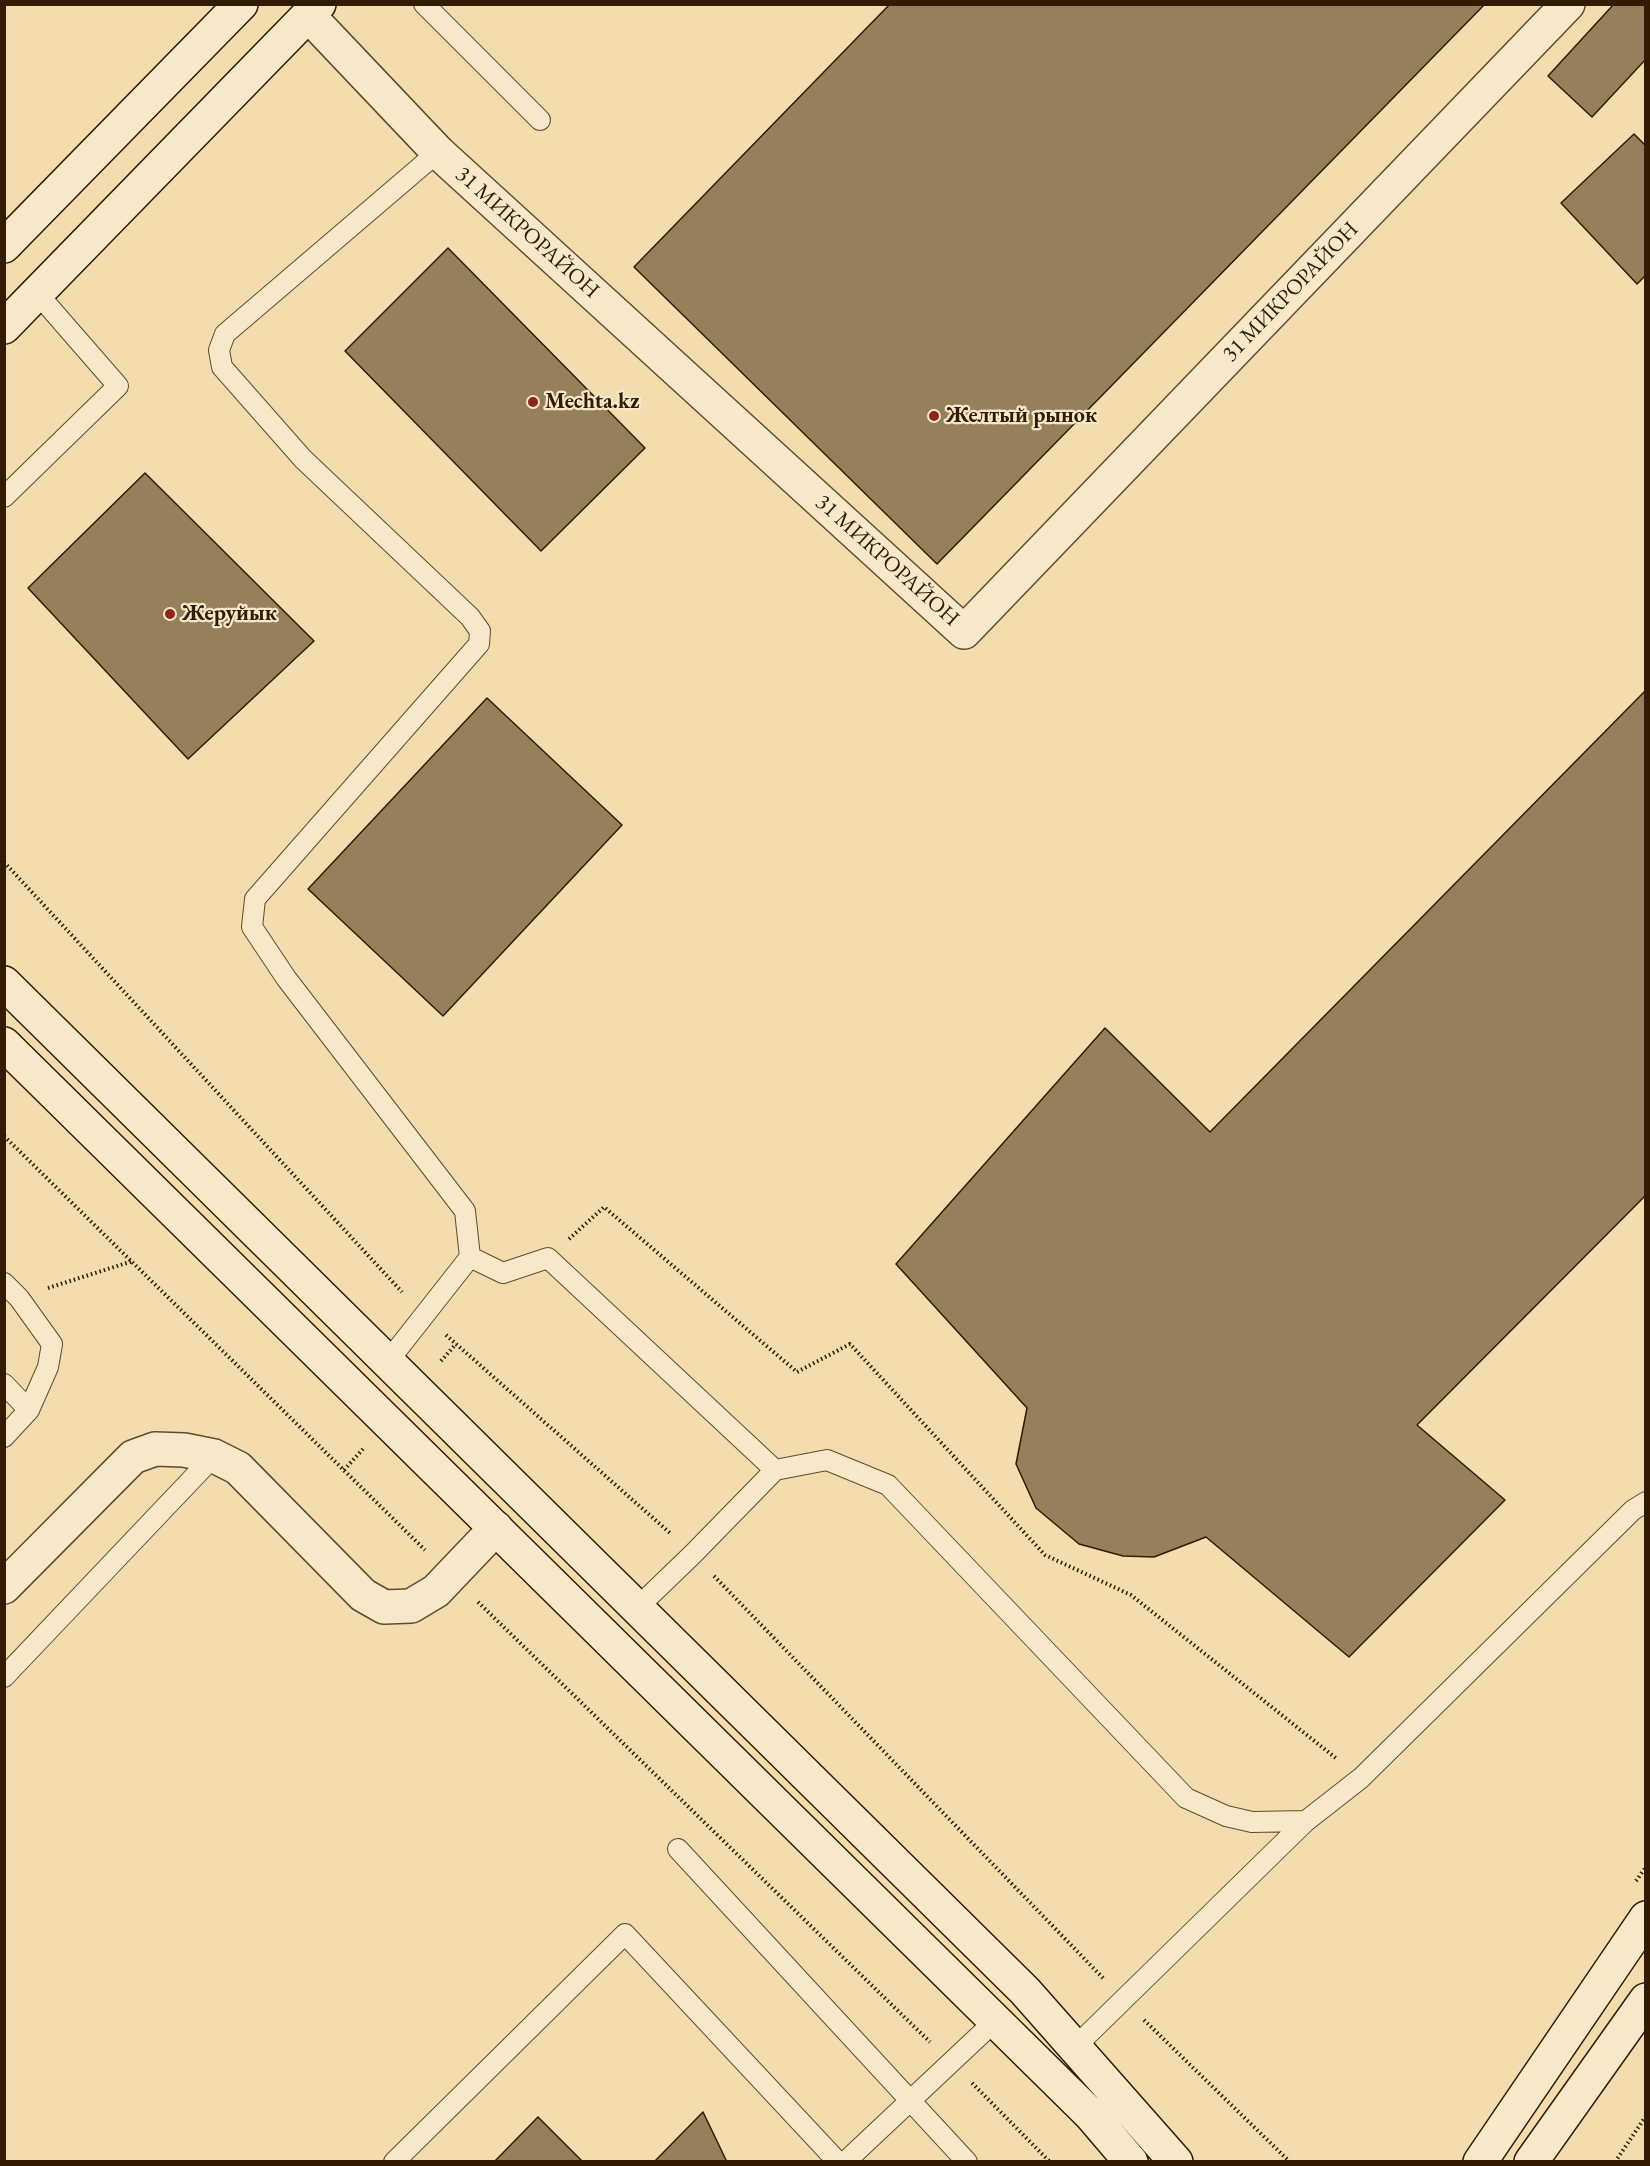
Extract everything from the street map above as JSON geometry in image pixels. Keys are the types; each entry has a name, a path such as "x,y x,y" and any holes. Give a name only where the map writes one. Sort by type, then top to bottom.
{"main road":[{"path":"4,246 241,4"},
{"name":"31 МИКРОРАЙОН","path":"308,8 438,152 964,632 1568,4"},
{"path":"4,327 308,8"},
{"path":"4,983 389,1360 1025,1991 1176,2162"},
{"path":"4,1044 1091,2115 1131,2162"},
{"path":"4,1587 133,1457 155,1449 184,1450 214,1456 238,1468 363,1595 384,1607 411,1606 436,1591 496,1528"},
{"path":"1480,2162 1646,1918"},
{"path":"1531,2162 1646,2000"}],"lane":[{"path":"424,4 540,120"},
{"path":"389,1360 470,1257 465,1211 286,978 252,927 255,899 480,644 480,631 470,617 303,459 222,367 219,350 225,334 438,152"},
{"path":"4,497 118,386 37,293"},
{"path":"470,1257 503,1273 548,1258 775,1470"},
{"path":"4,1283 19,1298 52,1344 48,1367 29,1410 4,1437"},
{"path":"4,1384 29,1410"},
{"path":"4,1677 214,1456"},
{"path":"638,1606 693,1554 775,1470 827,1460 888,1485 1186,1798 1226,1816 1252,1822 1306,1821"},
{"path":"1075,2047 1306,1821 1361,1778 1639,1506 1646,1485"},
{"path":"678,1849 967,2162"},
{"path":"394,2162 625,1934 838,2162"},
{"path":"845,2162 995,2021"}],"path":[{"path":"4,862 424,1315 693,1554 1124,2000 1290,2162"},
{"path":"4,1136 951,2062 1050,2162"},
{"path":"548,1258 604,1207 797,1372 850,1344 1045,1555 1131,1595 1361,1778"},
{"path":"19,1298 133,1261"},
{"path":"1615,2162 1646,2116"}],"building":[{"name":"Желтый рынок","path":"890,4 1485,4 937,564 634,267"},
{"path":"1614,4 1646,4 1646,59 1592,117 1548,76"},
{"path":"1634,134 1646,146 1646,275 1637,284 1561,203"},
{"path":"448,248 645,448 541,551 345,351"},
{"name":"Жеруйык","path":"145,473 314,641 188,759 28,588"},
{"path":"1646,690 1646,1195 1417,1425 1505,1500 1349,1657 1206,1537 1154,1557 1123,1556 1079,1544 1036,1508 1016,1464 1027,1408 896,1264 1105,1028 1210,1132"},
{"path":"487,698 622,825 443,1016 308,889"},
{"path":"703,2112 727,2162 654,2162"},
{"path":"538,2117 583,2162 494,2162"}],"place":[{"name":"Mechta.kz","path":"533,402"},
{"name":"Желтый рынок","path":"934,416"},
{"name":"Жеруйык","path":"170,614"}]}
